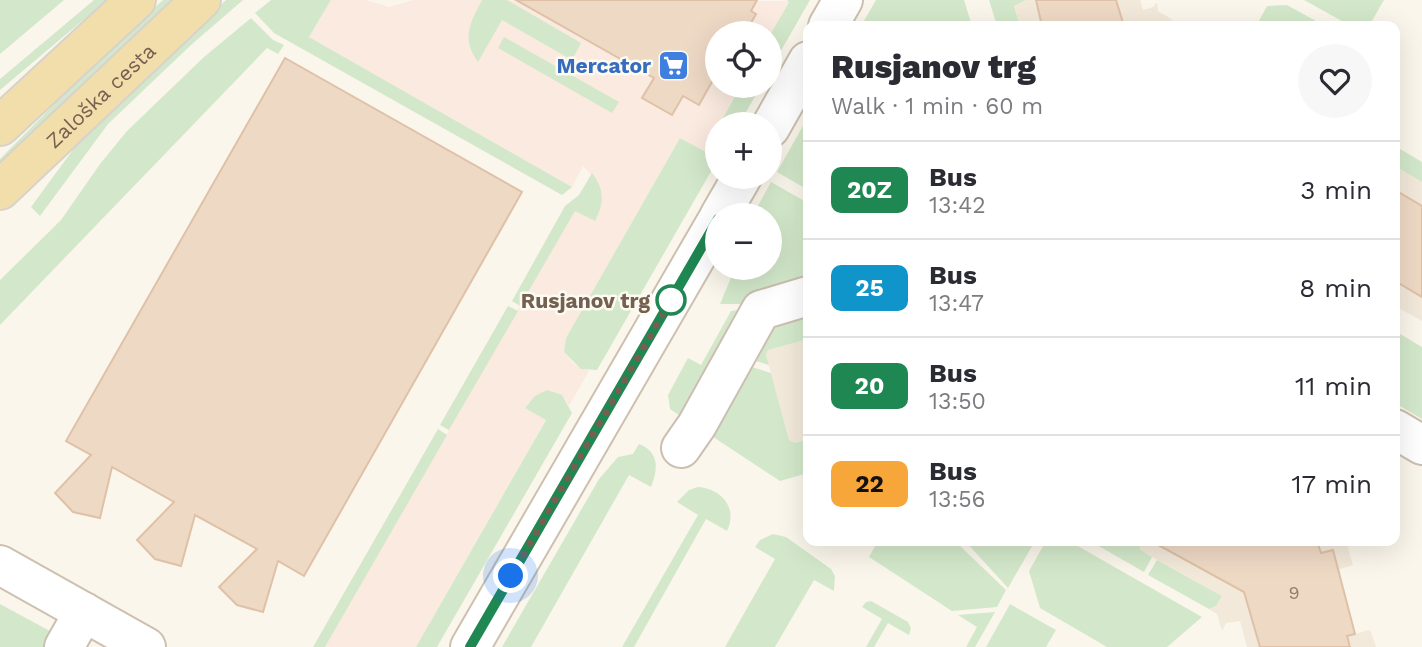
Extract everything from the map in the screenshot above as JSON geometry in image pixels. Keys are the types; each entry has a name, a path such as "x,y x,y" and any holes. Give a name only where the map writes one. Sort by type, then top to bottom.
{"main road":[{"name":"Zaloška cesta","path":"0,126 136,0"},
{"name":"Zaloška cesta","path":"0,190 201,0"}],"street":[{"path":"831,21 844,0"},
{"path":"779,112 803,70"},
{"path":"470,647 705,241"},
{"path":"681,448 697,425 761,310 803,297"},
{"path":"1400,432 1422,445"},
{"path":"0,565 146,647"},
{"path":"64,647 84,612"}],"shaded area":[{"path":"331,0 366,0 389,7 413,0 789,1 778,21 705,21 705,98 734,98 726,112 705,112 705,152 680,138 566,338 564,352 575,365 589,371 569,406 565,399 525,408 546,419 416,647 325,647 575,210 595,221 598,181 583,166 572,187 309,37"},
{"path":"1026,0 1140,0 1143,10 1153,7 1157,2 1158,11 1173,20 1019,21 1014,5"},
{"path":"1400,169 1422,182 1422,321 1400,309"},
{"path":"803,340 803,440 794,443 789,440 766,355 768,350"},
{"path":"1140,546 1347,546 1353,565 1330,572 1338,598 1345,596 1355,634 1369,630 1376,647 1247,647 1240,621 1226,623 1222,631 1217,614 1209,609 1216,606 1222,596 1138,549"}],"green space":[{"path":"0,0 64,0 0,54"},
{"path":"94,0 107,0 0,90 0,79"},
{"path":"163,0 173,0 0,167 0,159 107,51"},
{"path":"226,0 243,0 108,124 40,216 31,207 83,136 151,67"},
{"path":"271,0 331,0 309,37 572,187 562,195 274,33 255,13"},
{"path":"482,0 507,0 581,43 572,60 502,20 478,62 470,45 469,31"},
{"path":"787,0 810,0 782,49 782,21 778,21 789,2"},
{"path":"876,0 964,0 970,21 864,21"},
{"path":"989,0 1026,0 1014,6 1018,21 995,21"},
{"path":"1304,0 1384,0 1372,21 1342,21"},
{"path":"1287,5 1316,21 1259,21 1267,6"},
{"path":"251,18 273,40 284,45 278,54 267,48 0,325 0,280 61,220 127,131 204,57"},
{"path":"504,37 619,102 612,113 498,48"},
{"path":"734,98 754,98 746,112 726,112"},
{"path":"803,126 803,187 782,175 782,163"},
{"path":"680,138 705,152 705,182 597,370 581,369 564,352 566,338"},
{"path":"1400,149 1422,162 1422,182 1400,169"},
{"path":"592,173 602,197 595,221 575,211 520,306 512,301 565,206 579,195"},
{"path":"782,188 803,200 803,286 752,304 720,304 730,280 782,280 782,203 760,203 767,189"},
{"path":"508,306 518,311 449,430 440,425"},
{"path":"751,308 688,421 670,409 668,395 688,358 701,365 731,311"},
{"path":"803,316 803,340 768,350 766,355 769,365 745,358 765,324"},
{"path":"1400,334 1422,347 1422,419 1400,406"},
{"path":"742,364 771,373 789,440 795,443 803,441 803,474 780,481 704,431"},
{"path":"547,390 562,395 572,413 437,647 416,647 546,420 525,408 535,396"},
{"path":"438,429 447,435 325,647 313,647"},
{"path":"639,444 651,452 656,462 651,487 629,475 531,647 502,647 599,479 618,457 633,454"},
{"path":"698,487 714,491 726,501 730,515 727,531 706,519 634,647 622,647 698,515 677,502 689,490"},
{"path":"773,534 786,537 831,569 835,576 834,591 814,580 775,647 725,647 775,559 755,547 760,540"},
{"path":"875,546 960,546 1006,590 997,607 952,611 869,557"},
{"path":"970,546 1032,546 1008,588"},
{"path":"1043,546 1078,546 1202,617 1167,647 1107,647 1040,608 1029,571"},
{"path":"1099,546 1140,546 1139,549 1152,557 1144,572"},
{"path":"1157,560 1222,596 1216,606 1209,609 1148,575"},
{"path":"871,601 908,622 911,628 909,635 888,623 874,647 866,647 882,619 862,607"},
{"path":"0,604 61,637 56,647 0,647"},
{"path":"1010,604 1056,630 1046,647 986,647"},
{"path":"995,612 975,647 966,647 977,627 958,615"}],"building":[{"name":"Mercator","path":"516,0 757,0 751,11 756,14 752,21 705,21 705,94 699,105 683,96 672,115 642,98 654,78"},
{"path":"1036,0 1116,0 1122,21 1041,21"},
{"path":"285,58 522,192 304,576 278,561 263,612 237,605 219,587 257,549 195,515 181,566 155,559 137,540 174,502 112,467 100,518 73,512 55,493 91,455 66,441"},
{"path":"1400,193 1422,206 1422,297 1400,284"},
{"path":"1160,546 1319,546 1321,553 1333,550 1355,634 1347,636 1350,647 1260,647 1244,592"}],"bus line":[{"name":"20Z","path":"470,647 705,241"}],"place":[{"name":"Mercator","path":"674,65"},
{"name":"Rusjanov trg","path":"671,300"}],"route":[{"path":"511,576 671,300"}]}
